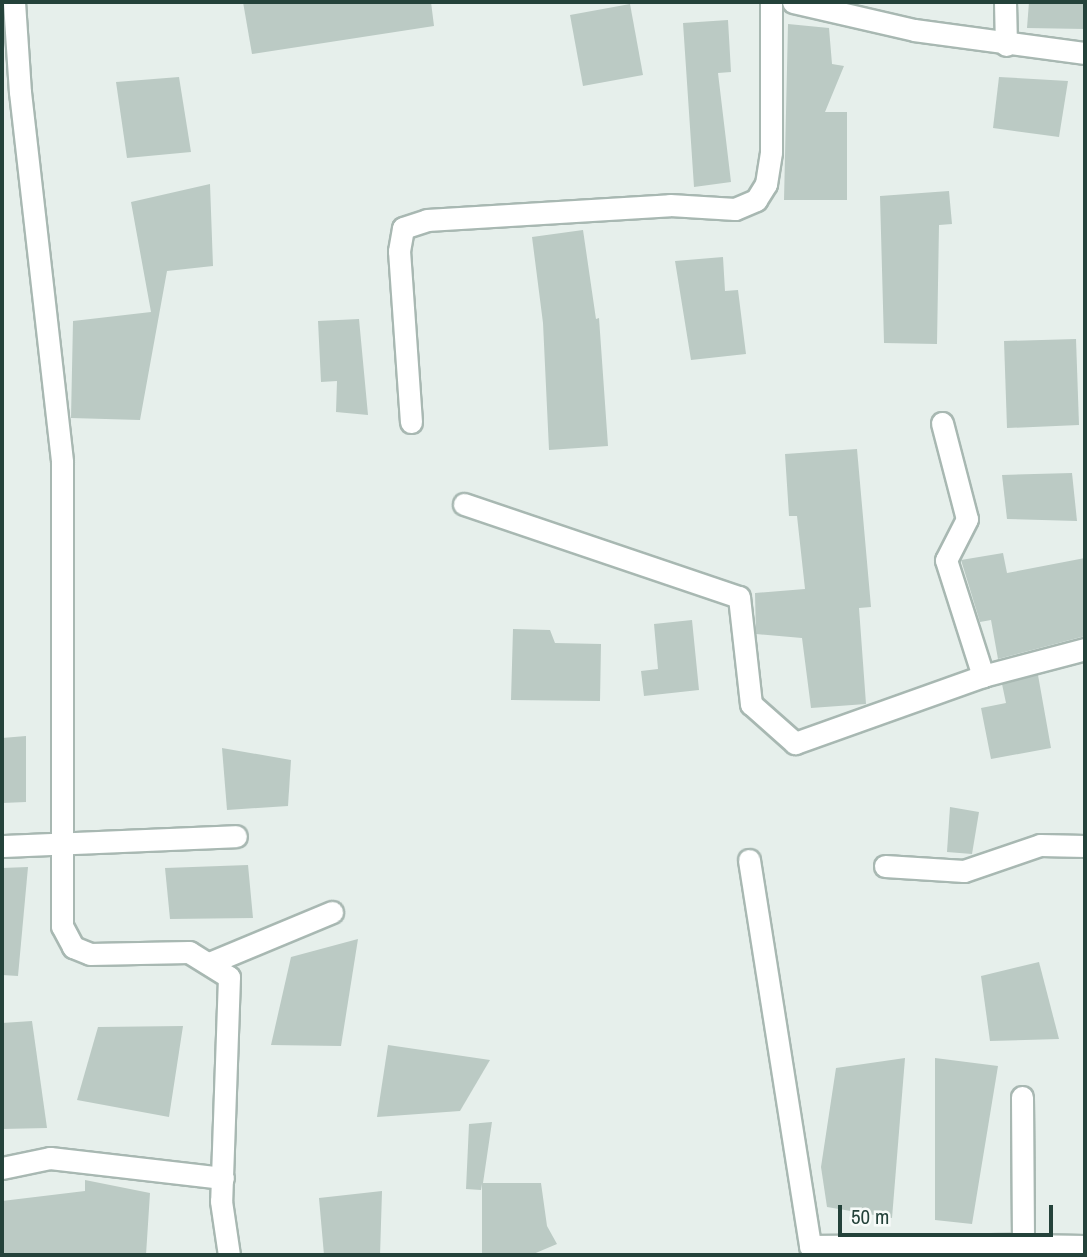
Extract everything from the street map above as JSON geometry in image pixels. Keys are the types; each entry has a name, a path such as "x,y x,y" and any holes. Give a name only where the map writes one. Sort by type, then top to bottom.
{"street":[{"path":"15,2 20,92 62,462 62,926 73,947 90,954 189,952 212,962 229,976 231,995 223,1178 229,1255"},
{"path":"411,422 399,251 403,228 427,220 670,205 735,209 756,200 766,184 771,152 771,2"},
{"path":"793,2 914,30 1006,45 1085,52"},
{"path":"1005,2 1006,45"},
{"path":"942,423 967,519 946,560 983,676"},
{"path":"464,504 739,597 751,704 795,743 983,676 1085,649"},
{"path":"2,846 236,836"},
{"path":"885,866 964,871 1040,845 1085,846"},
{"path":"749,860 810,1246 1085,1246"},
{"path":"212,962 332,912"},
{"path":"1022,1097 1023,1245"},
{"path":"2,1168 50,1158 223,1178"}],"building":[{"path":"243,2 431,2 434,26 252,54"},
{"path":"1029,2 1085,2 1085,29 1027,28"},
{"path":"630,4 643,75 583,86 570,15"},
{"path":"728,20 731,72 718,73 731,182 694,187 683,23"},
{"path":"788,24 829,28 832,64 844,66 825,112 847,112 847,200 784,200"},
{"path":"179,77 191,152 127,158 116,82"},
{"path":"999,77 1068,81 1059,137 993,128"},
{"path":"210,184 213,266 167,271 140,420 71,418 73,321 151,312 131,202"},
{"path":"949,191 952,224 939,225 937,344 884,343 880,196"},
{"path":"583,230 596,319 599,318 608,446 549,450 543,323 532,237"},
{"path":"723,257 725,291 738,290 746,354 691,360 675,261"},
{"path":"359,319 368,415 336,412 337,381 321,382 318,321"},
{"path":"1076,339 1079,425 1007,428 1004,341"},
{"path":"857,449 871,607 859,608 866,704 811,708 802,638 756,634 755,593 805,589 797,516 789,516 785,454"},
{"path":"1072,473 1077,521 1007,519 1002,475"},
{"path":"1003,553 1007,573 1085,558 1085,636 998,659 991,620 980,622 961,560"},
{"path":"692,620 699,690 644,696 641,671 658,669 654,624"},
{"path":"513,629 550,630 555,643 601,644 600,701 511,700"},
{"path":"1038,675 1051,748 991,759 981,708 1006,703 1002,684"},
{"path":"26,736 26,802 2,803 2,738"},
{"path":"222,748 291,760 288,806 227,810"},
{"path":"950,807 979,812 972,854 947,852"},
{"path":"248,865 253,918 170,919 165,868"},
{"path":"28,867 18,976 2,975 2,868"},
{"path":"358,939 341,1046 271,1045 291,957"},
{"path":"1039,962 1059,1039 990,1041 981,976"},
{"path":"32,1021 47,1128 2,1129 2,1023"},
{"path":"183,1026 169,1117 77,1100 98,1027"},
{"path":"388,1045 490,1060 460,1111 377,1117"},
{"path":"905,1058 892,1218 827,1207 821,1167 836,1068"},
{"path":"935,1058 998,1066 972,1224 935,1220"},
{"path":"492,1122 483,1183 541,1183 547,1226 557,1244 531,1255 482,1255 482,1184 481,1190 466,1189 469,1124"},
{"path":"85,1180 150,1193 146,1255 2,1255 2,1201 85,1191"},
{"path":"382,1191 380,1255 324,1255 319,1198"}]}
